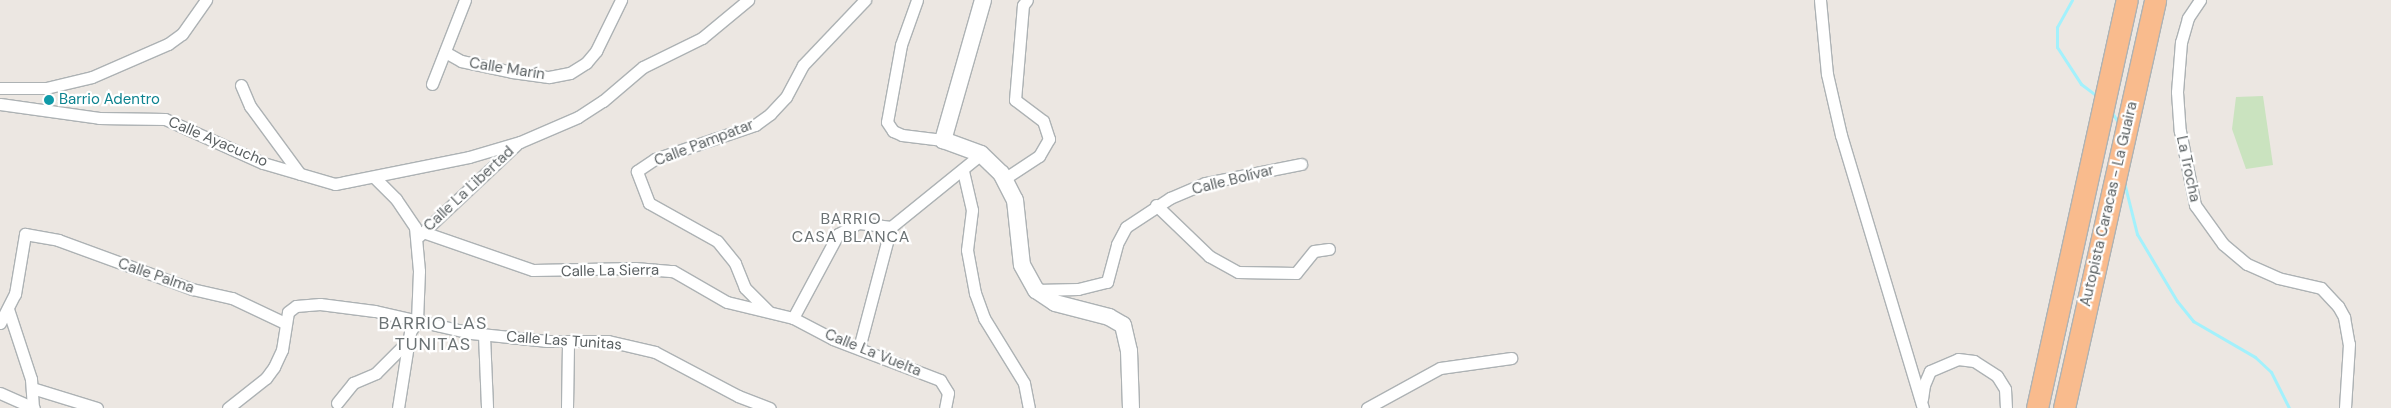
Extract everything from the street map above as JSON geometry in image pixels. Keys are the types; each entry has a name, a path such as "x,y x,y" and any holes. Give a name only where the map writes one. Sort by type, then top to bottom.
{"highway":[{"name":"Autopista Caracas - La Guaira","path":"2037,408 2127,0"},
{"name":"Autopista Caracas - La Guaira","path":"2064,408 2154,0"}],"street":[{"path":"0,88 69,84 114,68 182,34 206,0"},
{"path":"432,84 465,0"},
{"name":"Calle Marín","path":"445,52 461,61 512,72 550,77 570,73 586,62 596,51 621,0"},
{"path":"520,142 594,108 643,67 702,38 748,0"},
{"name":"Calle Pampatar","path":"768,311 745,288 735,263 717,241 649,203 637,170 655,159 755,125 770,114 786,97 803,65 865,0"},
{"path":"917,0 901,45 888,122 893,131 902,135 944,140 989,159 1004,179 1015,200 1022,265 1036,290 1055,303 1109,317 1122,325 1129,351 1131,408"},
{"path":"944,140 983,0"},
{"path":"1004,179 1039,156 1049,139 1043,121 1016,100 1024,5 1027,0"},
{"path":"1820,0 1827,74 1841,135 1923,408"},
{"name":"La Trocha","path":"2200,0 2188,18 2181,42 2177,92 2180,131 2195,205 2223,244 2247,264 2278,278 2321,288 2338,306 2344,317 2349,344 2345,408"},
{"path":"241,85 250,106 300,174"},
{"name":"Calle Ayacucho","path":"0,104 98,118 165,119 242,155 335,184 469,157 520,142"},
{"name":"Calle La Libertad","path":"421,234 520,142"},
{"path":"859,348 891,228 963,172 981,154"},
{"name":"Calle Bolívar","path":"1036,290 1078,289 1107,282 1121,234 1139,216 1156,205 1206,183 1301,164"},
{"path":"963,172 972,210 967,250 975,293 984,318 1024,383 1029,408"},
{"path":"374,177 404,209 421,234 418,321 408,341 398,408"},
{"path":"1156,205 1209,256 1238,272 1296,274 1314,251 1329,250"},
{"path":"793,318 838,234 859,223 891,228"},
{"name":"Calle Palma","path":"8,309 16,286 25,234 58,240 192,289 232,298 285,323"},
{"name":"Calle La Sierra","path":"421,234 533,270 642,268 673,272 727,302 793,318"},
{"name":"Calle Las Tunitas","path":"285,323 288,312 296,306 320,304 375,311 484,335 568,342 608,342 655,352 738,396 770,408"},
{"path":"0,323 8,309"},
{"path":"0,393 34,408 32,388 8,309"},
{"name":"Calle La Vuelta","path":"793,318 833,339 940,380 948,393 944,408"},
{"path":"228,408 266,378 282,350 285,323"},
{"path":"484,335 487,408"},
{"path":"337,403 353,383 376,373 408,341"},
{"path":"568,342 568,408"},
{"path":"1367,408 1440,368 1511,358"},
{"path":"1923,408 1922,393 1930,372 1958,359 1974,361 1997,376 2005,389 2006,408"},
{"path":"32,388 97,408"}],"green space":[{"path":"2263,96 2273,165 2246,169 2232,129 2236,97"}],"waterway":[{"path":"2072,0 2057,27 2057,47 2081,84 2098,97"},
{"path":"2111,111 2118,122"},
{"path":"2124,182 2137,234 2177,301 2193,321 2255,357 2271,372 2289,408"}],"place":[{"name":"Barrio Adentro","path":"49,100"}],"district":[{"name":"BARRIO CASA BLANCA","path":"851,228"},
{"name":"BARRIO LAS TUNITAS","path":"433,334"}]}
